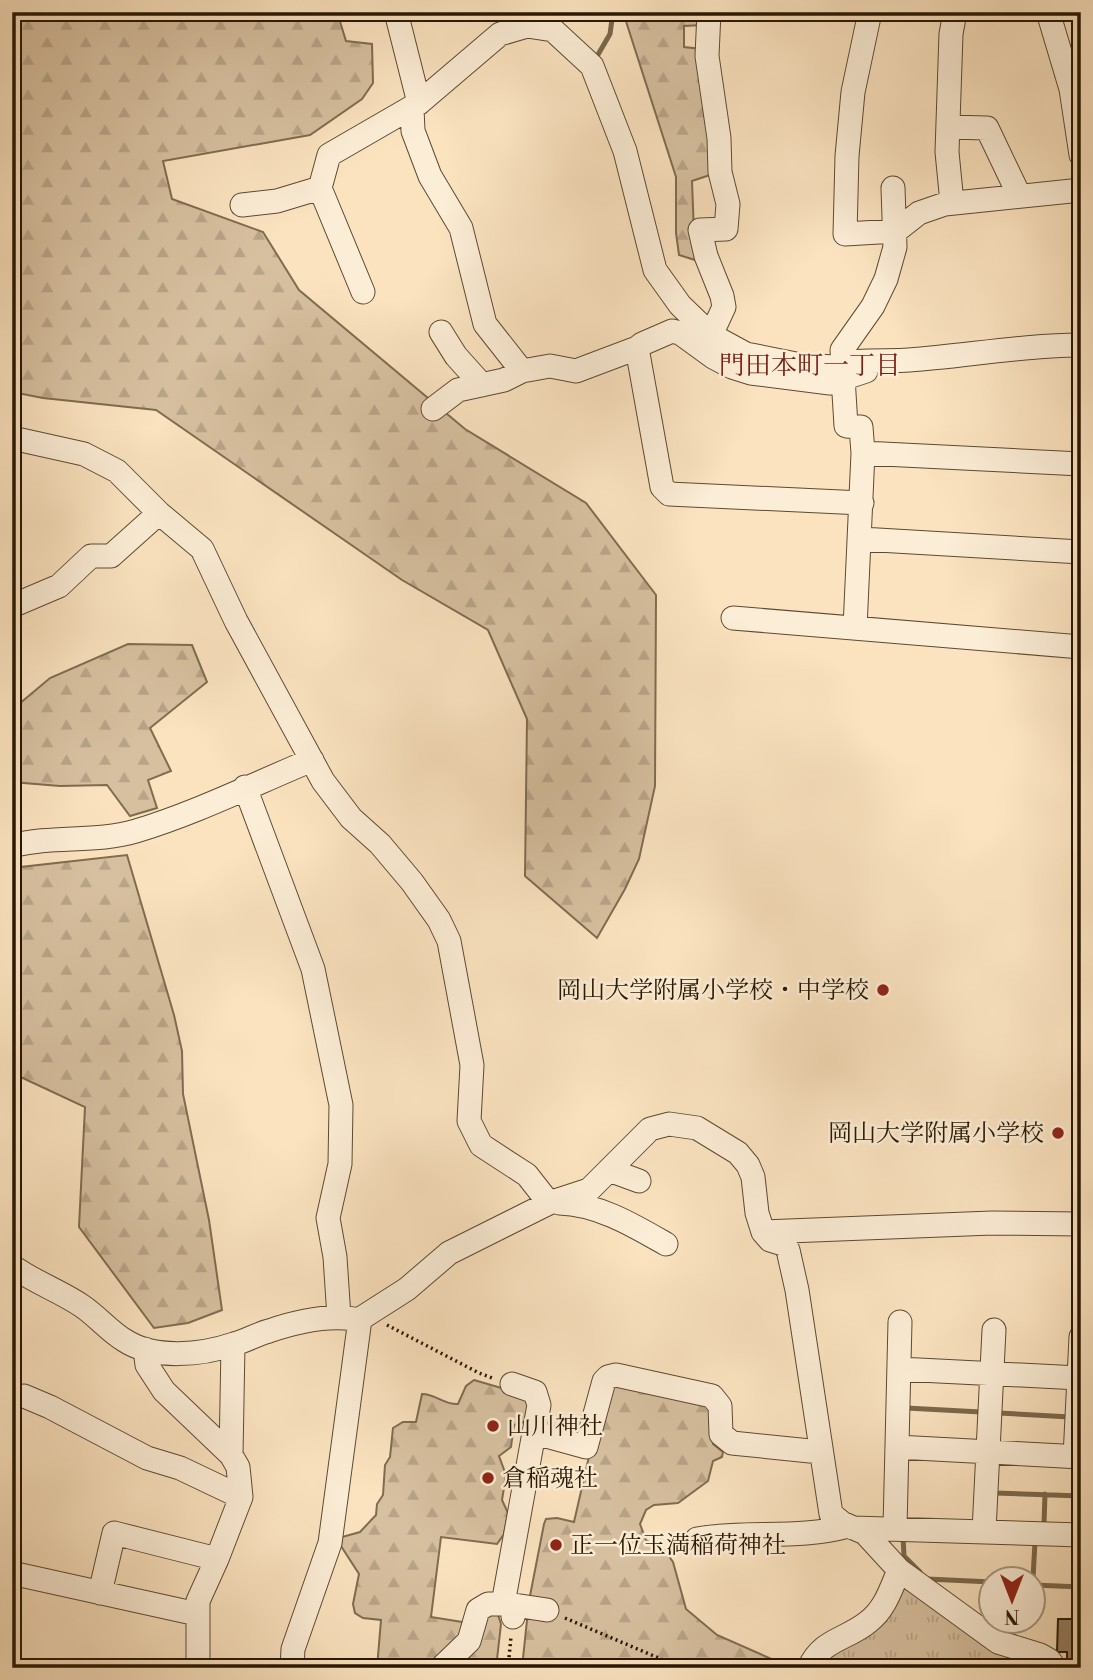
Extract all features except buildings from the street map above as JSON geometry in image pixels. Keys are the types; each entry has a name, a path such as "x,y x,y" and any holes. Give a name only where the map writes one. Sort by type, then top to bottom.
{"street":[{"path":"396,12 416,106 413,131 430,176 461,228 485,324 522,371"},
{"path":"709,12 707,56 719,138 720,172 728,204 726,229 700,230 724,307 715,328"},
{"path":"870,12 853,92 847,156 845,234 896,231 919,213 952,203 1081,190"},
{"path":"952,203 947,152 951,34 955,12"},
{"path":"1048,12 1071,89 1081,155"},
{"path":"363,292 320,188 329,155 416,106 500,34 546,20 553,30 592,66 625,150 654,270 680,305 715,328 746,354 769,360 834,367 843,363 874,369 884,362 963,356 1010,349 1081,345"},
{"path":"948,127 987,128 1018,195"},
{"path":"243,205 277,201 320,188"},
{"path":"855,628 863,453 861,427 846,426 842,350 873,306 886,279 895,247 893,188"},
{"path":"433,409 458,390 504,380 522,371 550,366 576,371 637,348 672,331 680,333 713,357 751,373 836,383 843,363"},
{"path":"441,332 456,356 482,384"},
{"path":"637,348 662,487 668,494 862,503"},
{"path":"12,438 84,454 117,471 159,513 202,549 242,632 323,781 351,818 380,844 412,882 439,919 449,941 472,1065 469,1121 481,1145 527,1175 548,1203"},
{"path":"863,453 1081,464"},
{"path":"12,606 59,586 91,556 111,556 159,513"},
{"path":"861,539 1081,552"},
{"path":"733,618 1081,647"},
{"path":"12,846 27,842 134,832 312,760"},
{"path":"245,787 313,969 341,1105 340,1164 328,1218 335,1258 355,1316 330,1544 293,1649 292,1668"},
{"path":"12,1266 82,1306 125,1341 145,1349 165,1353 191,1353 233,1345 269,1331 355,1316 407,1289 449,1253 548,1203 589,1190 650,1129 669,1124 697,1128 738,1153 748,1164 755,1184 757,1213 763,1232 769,1240 783,1244 788,1250 797,1290 830,1511 838,1521 868,1536 898,1570 998,1642 1040,1655 1049,1660 1055,1668"},
{"path":"609,1170 639,1181"},
{"path":"548,1203 592,1208 637,1227 666,1244"},
{"path":"763,1232 992,1223 1081,1224"},
{"path":"895,1527 900,1322"},
{"path":"985,1531 994,1331"},
{"path":"897,1447 1078,1457 1081,1337"},
{"path":"230,1455 233,1345"},
{"path":"145,1349 147,1365 164,1391 230,1455 238,1467 241,1497 198,1601 198,1668"},
{"path":"899,1369 1079,1378"},
{"path":"535,1433 586,1447 603,1383 608,1377 616,1375 712,1396 720,1406 722,1434 732,1443 820,1452"},
{"path":"510,1609 539,1409 537,1395 512,1384"},
{"path":"24,1396 147,1458 180,1468 241,1497"},
{"path":"697,1539 720,1535 827,1532 850,1527 1081,1535"},
{"path":"100,1593 114,1533 217,1559"},
{"path":"808,1668 825,1645 852,1633 875,1616 886,1600 898,1570"},
{"path":"16,1574 197,1614"},
{"path":"441,1668 469,1641 478,1610 488,1604 510,1609 547,1610"}],"path":[{"path":"355,1316 479,1373 512,1384"},
{"path":"508,1668 510,1609"},
{"path":"547,1610 682,1668"}],"green space":[{"path":"12,12 337,12 346,41 372,44 373,83 362,99 310,135 163,161 172,199 263,232 299,290 465,429 586,503 656,595 655,786 639,859 597,938 525,876 527,719 488,630 402,580 156,410 43,398 12,392"},
{"path":"623,12 703,12 703,25 684,26 684,47 702,49 713,174 692,181 695,260 679,255 676,233 676,177"},
{"path":"128,644 192,645 207,682 150,728 171,771 148,780 157,808 130,816 107,785 60,786 12,782 12,710 50,678"},
{"path":"127,855 182,1051 183,1094 209,1220 222,1310 188,1323 154,1328 79,1227 85,1107 12,1073 12,868"},
{"path":"474,1380 522,1394 530,1405 527,1421 514,1425 511,1447 499,1456 506,1475 502,1500 508,1513 504,1534 497,1544 441,1537 431,1617 481,1625 482,1619 497,1612 501,1624 496,1668 377,1668 381,1620 363,1618 355,1613 353,1604 359,1574 341,1546 342,1537 360,1532 376,1515 377,1504 383,1495 385,1465 390,1457 393,1428 403,1422 416,1422 422,1394 458,1404 466,1386"},
{"path":"620,1383 705,1398 711,1410 709,1419 713,1444 723,1452 722,1457 713,1461 708,1481 678,1503 654,1505 646,1510 640,1524 646,1540 665,1551 673,1562 686,1609 717,1635 792,1668 522,1668 529,1601 544,1524 546,1519 557,1518 574,1522 590,1452 611,1386"},
{"path":"902,1586 978,1628 978,1634 989,1634 1050,1668 817,1668"}],"waterway":[{"path":"597,61 596,58 610,34 613,12"},
{"path":"906,1408 981,1412"},
{"path":"999,1413 1070,1417"},
{"path":"995,1493 1081,1496"},
{"path":"1044,1524 1045,1494"},
{"path":"903,1536 904,1556 920,1572"},
{"path":"1034,1564 1035,1542"},
{"path":"927,1579 978,1581"},
{"path":"1048,1586 1081,1587"}],"place":[{"name":"岡山大学附属小学校・中学校","path":"883,990"},
{"name":"岡山大学附属小学校","path":"1058,1133"},
{"name":"山川神社","path":"493,1426"},
{"name":"倉稲魂社","path":"488,1478"},
{"name":"正一位玉満稲荷神社","path":"556,1545"}],"district":[{"name":"門田本町一丁目","path":"810,365"}]}
